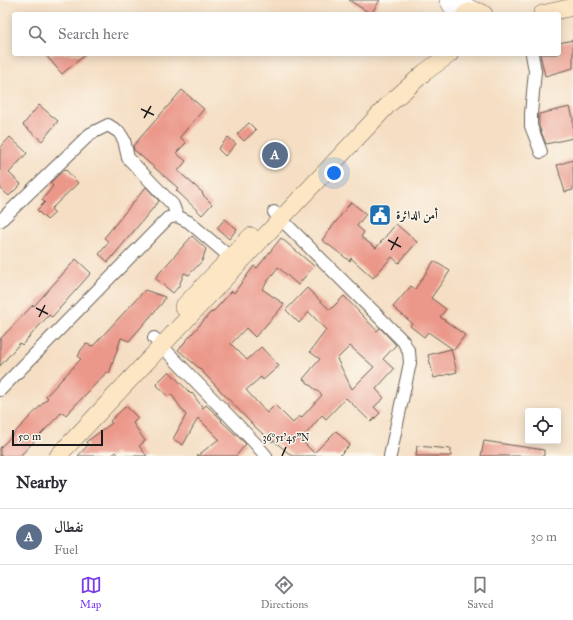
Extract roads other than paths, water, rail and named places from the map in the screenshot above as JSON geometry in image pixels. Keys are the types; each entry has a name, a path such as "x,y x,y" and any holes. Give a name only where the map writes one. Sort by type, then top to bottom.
{"main road":[{"path":"551,12 573,7"},
{"path":"44,456 158,342 277,216 432,56"},
{"path":"409,81 447,56"},
{"path":"58,456 158,342"}],"street":[{"path":"447,0 454,12"},
{"path":"455,0 473,12"},
{"path":"532,56 535,71 531,126 541,152"},
{"path":"0,221 90,134 108,126 119,132 124,140 128,158 173,206 177,216"},
{"path":"0,390 168,218 177,216 189,222 234,261"},
{"path":"277,216 403,342 409,352 410,363 390,456"},
{"path":"158,342 256,443 266,456"}],"place":[{"name":"نفطال","path":"275,155"},
{"name":"أمن الدائرة","path":"380,215"}]}
